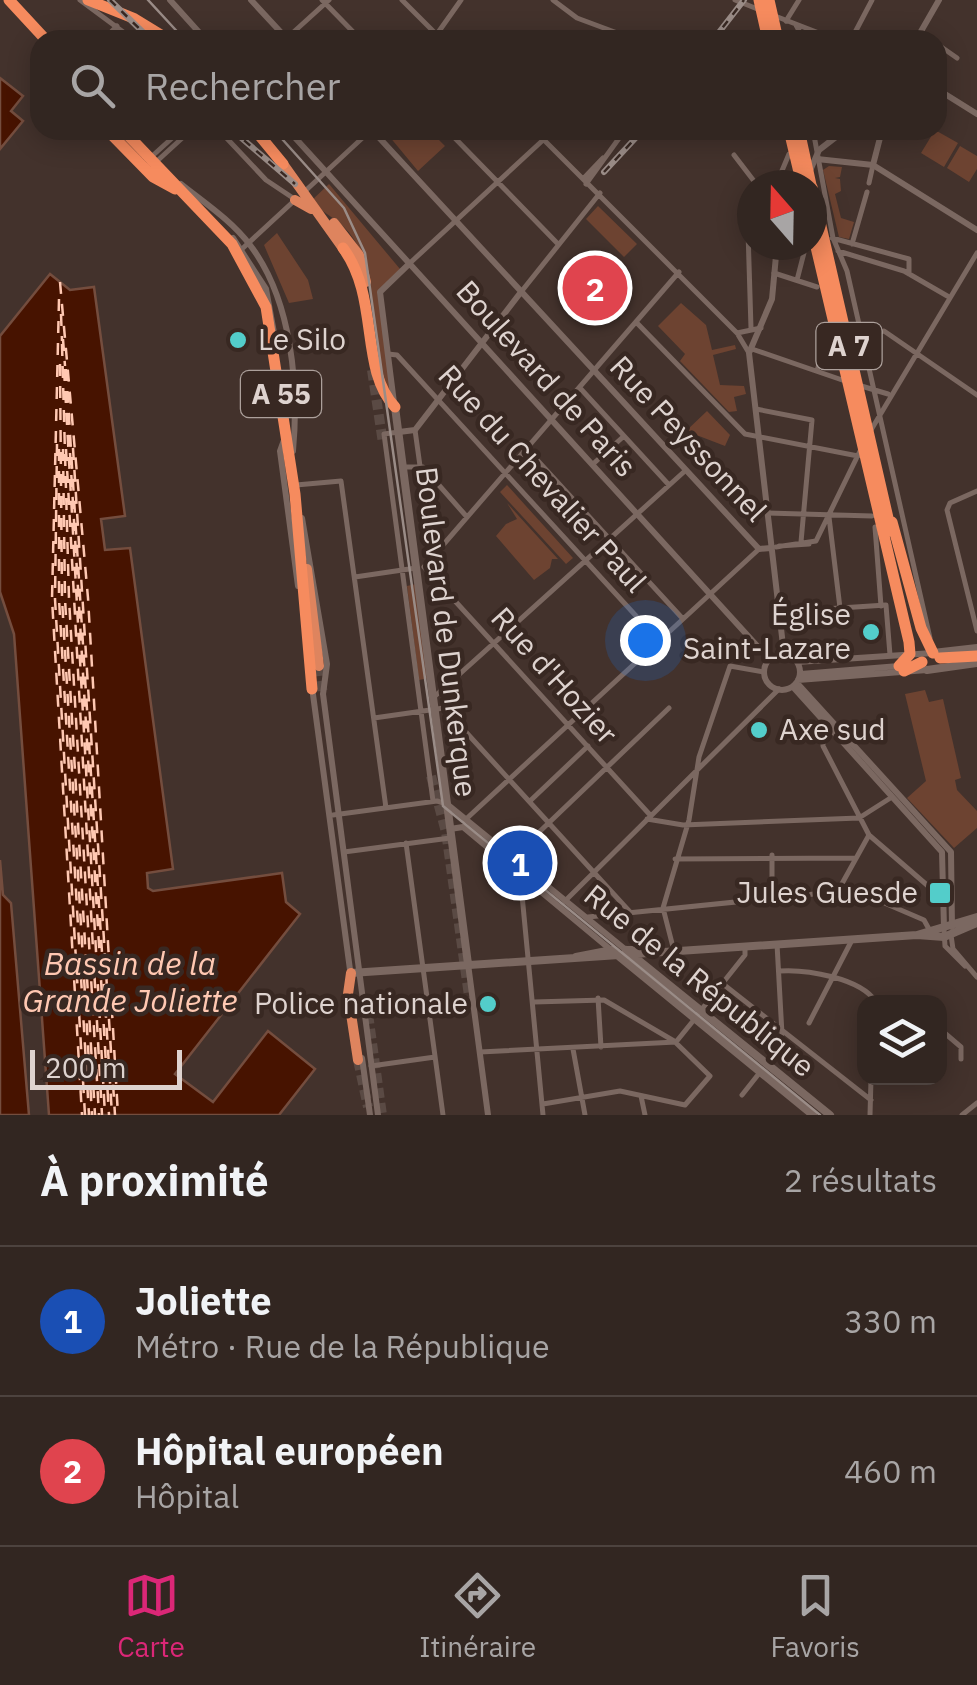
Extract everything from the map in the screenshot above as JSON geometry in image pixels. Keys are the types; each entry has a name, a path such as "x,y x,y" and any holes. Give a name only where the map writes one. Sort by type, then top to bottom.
{"highway":[{"path":"84,0 133,18 152,30"},
{"path":"759,0 766,30"},
{"path":"769,0 776,30"},
{"path":"11,2 38,30"},
{"path":"119,140 154,177 190,200"},
{"name":"A 55","path":"133,140 242,258 266,307 293,488"},
{"path":"263,140 343,248 362,284 378,387 395,406"},
{"path":"791,140 798,170"},
{"name":"A 7","path":"801,140 808,170"},
{"path":"301,198 348,238 359,255 370,359"},
{"name":"A 7","path":"827,251 891,530"},
{"name":"A 7","path":"819,260 871,485 894,546 916,659"},
{"path":"293,488 319,666"},
{"path":"885,504 919,629"},
{"path":"304,565 312,688"},
{"path":"916,659 977,659"},
{"path":"355,972 348,994 358,1060"}],"main road":[{"name":"Boulevard de Dunkerque","path":"395,406 421,568 449,833 468,964"},
{"path":"916,659 977,648"},
{"path":"355,972 948,933 977,920"},
{"path":"917,935 930,931 948,933"},
{"path":"574,957 595,952 650,955 670,951"},
{"name":"Rue de la République","path":"623,953 648,966 830,1115"},
{"name":"Rue de la République","path":"623,953 694,1020 813,1115"},
{"path":"648,966 650,955"}],"street":[{"path":"84,0 122,30"},
{"path":"170,0 197,30"},
{"path":"251,0 278,30"},
{"path":"402,0 432,30"},
{"path":"443,30 461,0"},
{"path":"553,0 577,18 609,30"},
{"path":"736,0 810,30"},
{"path":"786,21 800,0"},
{"path":"856,30 872,0"},
{"path":"922,30 939,0"},
{"path":"297,30 325,1 352,30"},
{"path":"796,25 799,30"},
{"path":"113,30 117,26"},
{"path":"947,51 957,58"},
{"path":"947,95 977,114"},
{"path":"123,140 246,245 268,273 281,310 298,427 293,445 293,488 312,688 336,815"},
{"path":"132,140 151,162"},
{"path":"151,162 172,140"},
{"path":"151,162 178,140"},
{"path":"228,140 254,169 301,198"},
{"name":"Boulevard de Paris","path":"297,140 770,659"},
{"path":"246,245 360,140"},
{"name":"Rue Peyssonnel","path":"380,140 759,549 773,548"},
{"path":"458,140 558,244"},
{"path":"584,182 617,140"},
{"path":"814,140 834,238 847,272 873,387 899,517 930,632 916,659"},
{"path":"811,170 821,148 832,140"},
{"path":"868,183 880,140"},
{"path":"410,263 542,141 678,273 751,351 888,394"},
{"path":"734,154 746,170"},
{"path":"782,170 789,154"},
{"path":"817,159 873,166 977,230"},
{"path":"840,252 849,244 867,192"},
{"path":"398,432 414,430 599,194"},
{"path":"827,236 910,259 909,274"},
{"path":"246,245 273,312 288,428 280,451 293,488 326,664 323,694 370,1115"},
{"path":"840,252 909,274 949,297"},
{"path":"773,548 808,543 829,514 888,394 977,253"},
{"path":"847,272 860,258"},
{"path":"752,260 752,328"},
{"path":"775,260 772,299 751,351 784,654"},
{"path":"797,280 802,260"},
{"name":"Boulevard de Dunkerque","path":"395,406 380,292 410,263"},
{"path":"774,272 817,287"},
{"path":"354,578 421,568 678,273"},
{"path":"636,322 738,430 858,456"},
{"path":"737,333 761,328"},
{"path":"817,371 828,338 884,331 914,356 977,395"},
{"name":"Rue du Chevalier Paul","path":"388,354 397,355 660,641"},
{"path":"580,388 669,485"},
{"path":"756,410 812,420 803,514 808,543"},
{"path":"414,430 420,466 468,517"},
{"name":"Boulevard de Dunkerque","path":"398,432 384,434 433,802"},
{"path":"592,464 624,436"},
{"path":"527,449 683,619"},
{"path":"404,467 420,466"},
{"path":"434,696 686,470"},
{"path":"293,488 341,481 386,808"},
{"path":"977,491 946,508 977,632"},
{"path":"768,512 872,516"},
{"path":"829,514 840,608"},
{"path":"875,527 881,606"},
{"path":"465,820 759,549"},
{"name":"Rue d'Hozier","path":"421,568 588,746 649,818"},
{"path":"779,612 886,605 916,659"},
{"path":"784,654 797,662 977,659"},
{"path":"778,690 768,683 764,672 770,659 784,654"},
{"path":"565,901 778,690 797,681 916,659"},
{"path":"797,662 797,681 823,722 953,859 948,933"},
{"path":"670,951 662,908 687,825 696,770 730,666 764,672"},
{"path":"797,681 944,850 948,933 954,949 977,977"},
{"path":"374,718 444,708 630,912"},
{"path":"512,858 669,708"},
{"path":"823,722 823,746 869,835 944,900"},
{"path":"530,801 588,746"},
{"path":"649,818 658,824 687,825 859,818 892,797"},
{"path":"336,815 433,802 446,804"},
{"name":"Rue de la République","path":"446,804 623,953"},
{"name":"Rue de la République","path":"449,833 462,827 600,939 623,953"},
{"path":"341,853 449,833"},
{"path":"838,891 869,835"},
{"path":"406,843 443,1115"},
{"path":"772,856 772,896"},
{"path":"676,860 856,858"},
{"path":"520,874 543,1115"},
{"path":"585,918 854,890 924,920 930,931"},
{"path":"595,952 600,939"},
{"path":"809,1023 852,940"},
{"path":"777,944 782,1034"},
{"path":"480,1052 676,1042 745,955 745,946"},
{"path":"468,964 488,1115"},
{"path":"779,971 801,970 871,995"},
{"path":"355,972 378,1115"},
{"path":"723,984 871,1100"},
{"path":"534,1002 598,998 676,1042 710,1076 685,1105 620,1090 543,1104"},
{"path":"598,998 600,1047"},
{"path":"658,1045 660,1032"},
{"path":"948,1038 961,1047 960,1059"},
{"path":"573,1048 585,1115"},
{"path":"372,1066 434,1057"},
{"path":"742,1095 761,1071"},
{"path":"870,1115 871,1085"},
{"path":"640,1096 645,1115"},
{"path":"962,1115 977,1103"}],"shaded area":[{"path":"947,137 958,143 944,167 921,153 929,140 947,140"},
{"path":"392,140 439,140 445,146 418,171"},
{"path":"960,146 977,156 977,169 969,182 947,168"},
{"path":"829,166 842,167 840,177 835,178 840,179 841,191 835,194 841,218 854,222 849,239 839,237 827,170 823,170"},
{"path":"329,184 400,269 378,292 392,398 377,361 363,257 344,227 310,202"},
{"path":"598,206 637,244 624,257 586,219"},
{"path":"277,233 308,280 313,299 289,303 264,245"},
{"path":"681,303 706,325 712,350 735,345 736,349 713,355 720,385 744,386 746,394 734,397 737,411 729,412 680,361 685,354 658,326"},
{"path":"707,411 730,435 725,446 686,431"},
{"path":"507,485 573,558 566,564 500,492"},
{"path":"507,503 558,559 552,559 550,568 534,580 496,536 506,524 517,519"},
{"path":"416,584 429,678 419,680 407,586"},
{"path":"925,690 929,702 943,699 961,778 955,780 957,790 977,811 977,828 954,848 907,798 926,781 905,694"}],"water":[{"path":"0,78 23,96 11,111 23,121 0,149"},
{"name":"Bassin de la Grande Joliette","path":"50,274 70,290 94,287 125,516 101,519 105,550 130,548 173,869 147,873 148,888 153,891 282,873 286,902 300,914 175,1074 213,1102 268,1031 315,1069 279,1115 49,1115 14,634 0,592 0,336"},
{"path":"0,860 3,895 11,903 29,1115 0,1115"}],"ferry route":[{"path":"60,282 88,598 118,1115"},
{"path":"59,299 52,599 82,1115"},
{"path":"61,314 62,341"},
{"path":"63,339 65,366"},
{"path":"62,344 69,599 99,1115"},
{"path":"60,364 62,599 92,1115"},
{"path":"64,369 105,1115"},
{"path":"66,369 112,1115"},
{"path":"57,444 55,599 85,1115"},
{"path":"73,448 115,1115"},
{"path":"59,449 59,599 89,1115"},
{"path":"63,449 65,599 95,1115"},
{"path":"66,449 102,1115"},
{"path":"70,453 109,1115"}],"tunnel":[{"path":"372,370 383,443"},
{"path":"319,666 323,695"},
{"path":"431,776 446,832 471,1010"},
{"path":"368,1014 382,1115"},
{"path":"358,1060 368,1107"}],"tram line":[{"path":"148,0 176,30"},
{"path":"283,140 344,208 365,253 443,806 820,1115"}],"railway":[{"path":"110,0 141,30"},
{"path":"721,30 744,0"},
{"path":"244,140 295,184"},
{"path":"604,172 634,140"}],"place":[{"name":"Hôpital européen","path":"595,288"},
{"name":"Le Silo","path":"238,340"},
{"name":"Église Saint-Lazare","path":"871,632"},
{"name":"Axe sud","path":"759,730"},
{"name":"Joliette","path":"520,863"},
{"name":"Jules Guesde","path":"940,893"},
{"name":"Police nationale","path":"488,1004"}]}
